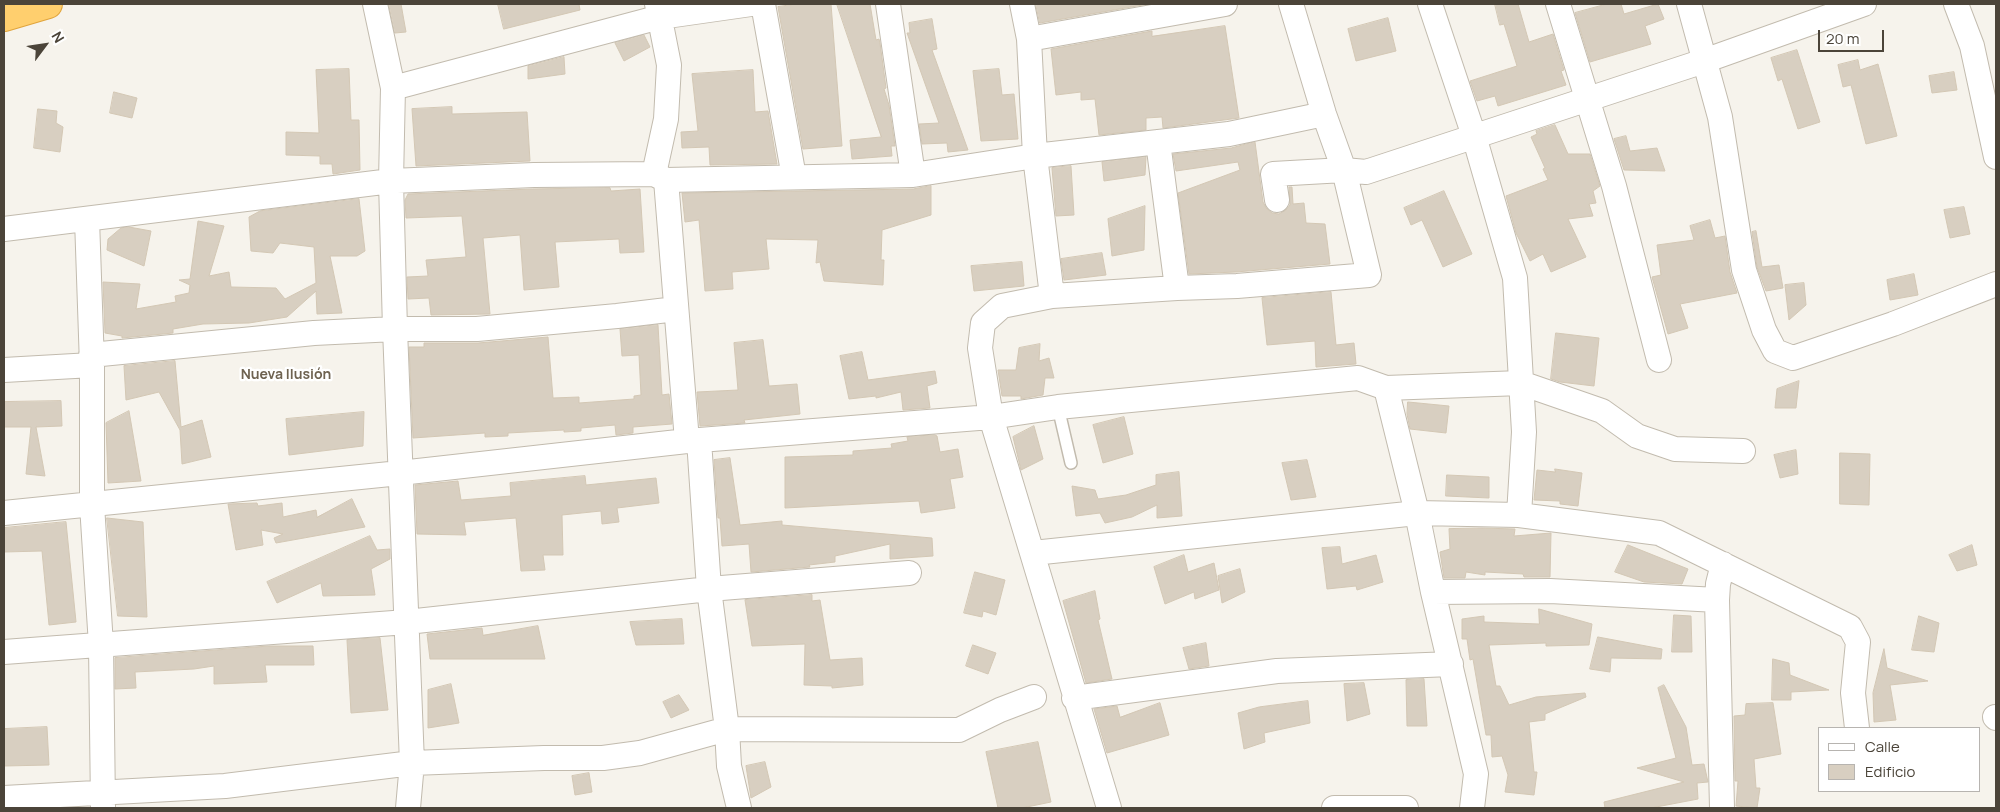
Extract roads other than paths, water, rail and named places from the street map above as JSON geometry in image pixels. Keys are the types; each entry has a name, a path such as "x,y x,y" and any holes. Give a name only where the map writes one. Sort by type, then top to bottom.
{"highway":[{"path":"4,17 48,4"}],"street":[{"path":"375,4 393,88 391,181 395,329 412,763 408,808"},
{"path":"393,88 659,10 751,4"},
{"path":"763,4 794,177"},
{"path":"888,4 913,175"},
{"path":"1022,4 1030,38 1034,156 1052,296"},
{"path":"1030,38 1160,10 1225,4"},
{"path":"1109,808 1074,698 1033,553 991,417 980,348 983,323 1002,306 1052,296 1237,286 1369,275 1344,170 1324,114 1291,4"},
{"path":"1430,4 1474,136 1515,278 1524,432 1519,515"},
{"path":"1558,4 1614,186 1658,360"},
{"path":"1689,4 1720,117 1744,270 1764,330 1775,351 1793,358 1893,324 1996,284"},
{"path":"1277,200 1273,174 1344,170 1366,172 1704,61 1825,10 1864,4"},
{"path":"1956,4 1972,46 1996,157"},
{"path":"659,10 669,65 660,177 727,729 729,766 739,808"},
{"path":"4,229 391,181 534,175 794,177 913,175 1034,156 1229,134 1324,114"},
{"path":"1158,142 1177,288"},
{"path":"86,219 91,360 92,505 101,645 103,800"},
{"path":"4,370 314,334 395,329 477,328 617,316 676,308"},
{"path":"4,512 400,474 693,441 991,417 1058,407 1358,378 1386,388 1521,383 1602,411 1637,436 1675,449 1743,451"},
{"path":"1386,388 1417,513 1433,592 1476,774 1472,808"},
{"path":"1033,553 1417,513 1519,515 1659,533 1850,627 1858,642 1854,693 1857,727"},
{"path":"1722,808 1716,600 1723,564"},
{"path":"4,652 406,622 709,589 909,573"},
{"path":"1433,592 1550,591 1716,600"},
{"path":"1074,698 1277,671 1451,664"},
{"path":"4,798 103,800 412,763 544,758 603,758 640,752 727,729 959,730 1000,710 1034,697"},
{"path":"1334,808 1406,808"}],"lane":[{"path":"1058,407 1070,463"}],"district":[{"name":"Nueva Ilusión","path":"286,375"}]}
